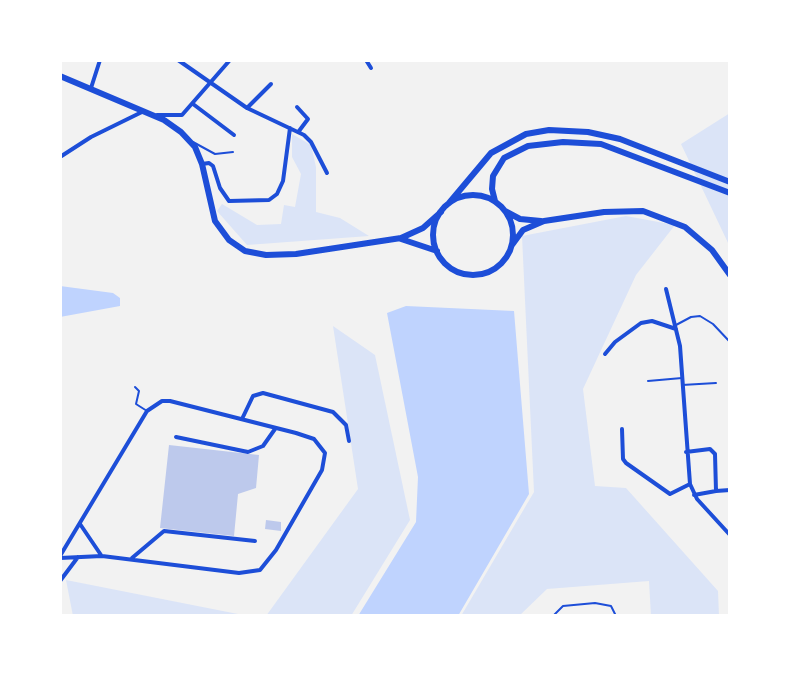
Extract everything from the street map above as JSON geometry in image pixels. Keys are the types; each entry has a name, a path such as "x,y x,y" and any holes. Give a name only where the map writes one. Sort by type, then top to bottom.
{"main road":[{"path":"60,76 174,125 191,142 202,164 215,221 224,235 245,251 260,255 296,254 401,238 423,228 441,212 491,153 520,136 549,130 588,132 620,139 730,182"},
{"path":"495,201 492,189 493,176 504,158 528,146 563,142 601,144 730,193"},
{"path":"449,203 472,195 495,201 520,219 544,221 611,212 649,212 678,224 697,237 712,250 730,275"},
{"path":"505,210 514,233 512,245"},
{"path":"436,251 434,231 441,212"},
{"path":"401,238 436,251 450,268 471,275 492,271 501,264 523,230 544,221"}],"street":[{"path":"91,88 100,60"},
{"path":"178,60 209,84 247,108 299,131 310,140 327,173"},
{"path":"153,115 180,116 230,60"},
{"path":"366,60 370,68"},
{"path":"247,108 271,84"},
{"path":"193,104 234,135"},
{"path":"297,107 308,119 299,131"},
{"path":"60,157 91,137 144,111"},
{"path":"202,164 209,163 213,166 220,188 229,201 269,200 277,194 283,181 290,128"},
{"path":"666,289 676,327 690,484 694,495 730,535"},
{"path":"605,354 615,342 641,323 652,321 676,327"},
{"path":"242,419 253,396 263,393 333,412 346,425 349,441"},
{"path":"170,400 314,439 322,447 325,461 322,470 264,567 253,573 102,556 60,557 147,411 153,405 170,400"},
{"path":"176,437 248,452 263,446 275,428"},
{"path":"622,429 623,459 626,464 670,494 690,484"},
{"path":"686,452 714,451 718,477 716,491"},
{"path":"694,495 730,489"},
{"path":"80,524 102,556"},
{"path":"132,559 164,531 255,541"},
{"path":"60,581 79,556"}],"lane":[{"path":"191,142 201,144 215,154 233,152"},
{"path":"676,327 691,317 700,316 721,331 730,342"},
{"path":"648,381 682,378"},
{"path":"682,384 716,383"},
{"path":"135,387 140,391 136,404 147,411"},
{"path":"553,616 562,606 595,603 611,606 616,616"}],"shaded area":[{"path":"730,113 730,247 681,144"},
{"path":"292,134 311,145 316,167 316,212 340,218 369,236 247,245 217,211 222,204 257,225 281,224 284,205 295,207 301,174 292,157"},
{"path":"626,216 675,225 636,275 583,389 595,486 626,488 718,591 719,616 651,616 649,581 547,589 519,616 461,616 534,492 522,236"},
{"path":"333,326 375,355 410,520 351,616 266,616 358,489"},
{"path":"66,580 248,616 73,616"}],"water":[{"path":"60,286 113,293 120,298 120,306 60,317"},
{"path":"406,306 514,311 529,494 458,616 358,616 416,522 418,477 387,313"}],"building":[{"path":"169,445 259,455 256,488 238,494 234,536 160,528"},
{"path":"266,520 281,522 281,531 265,529"}]}
